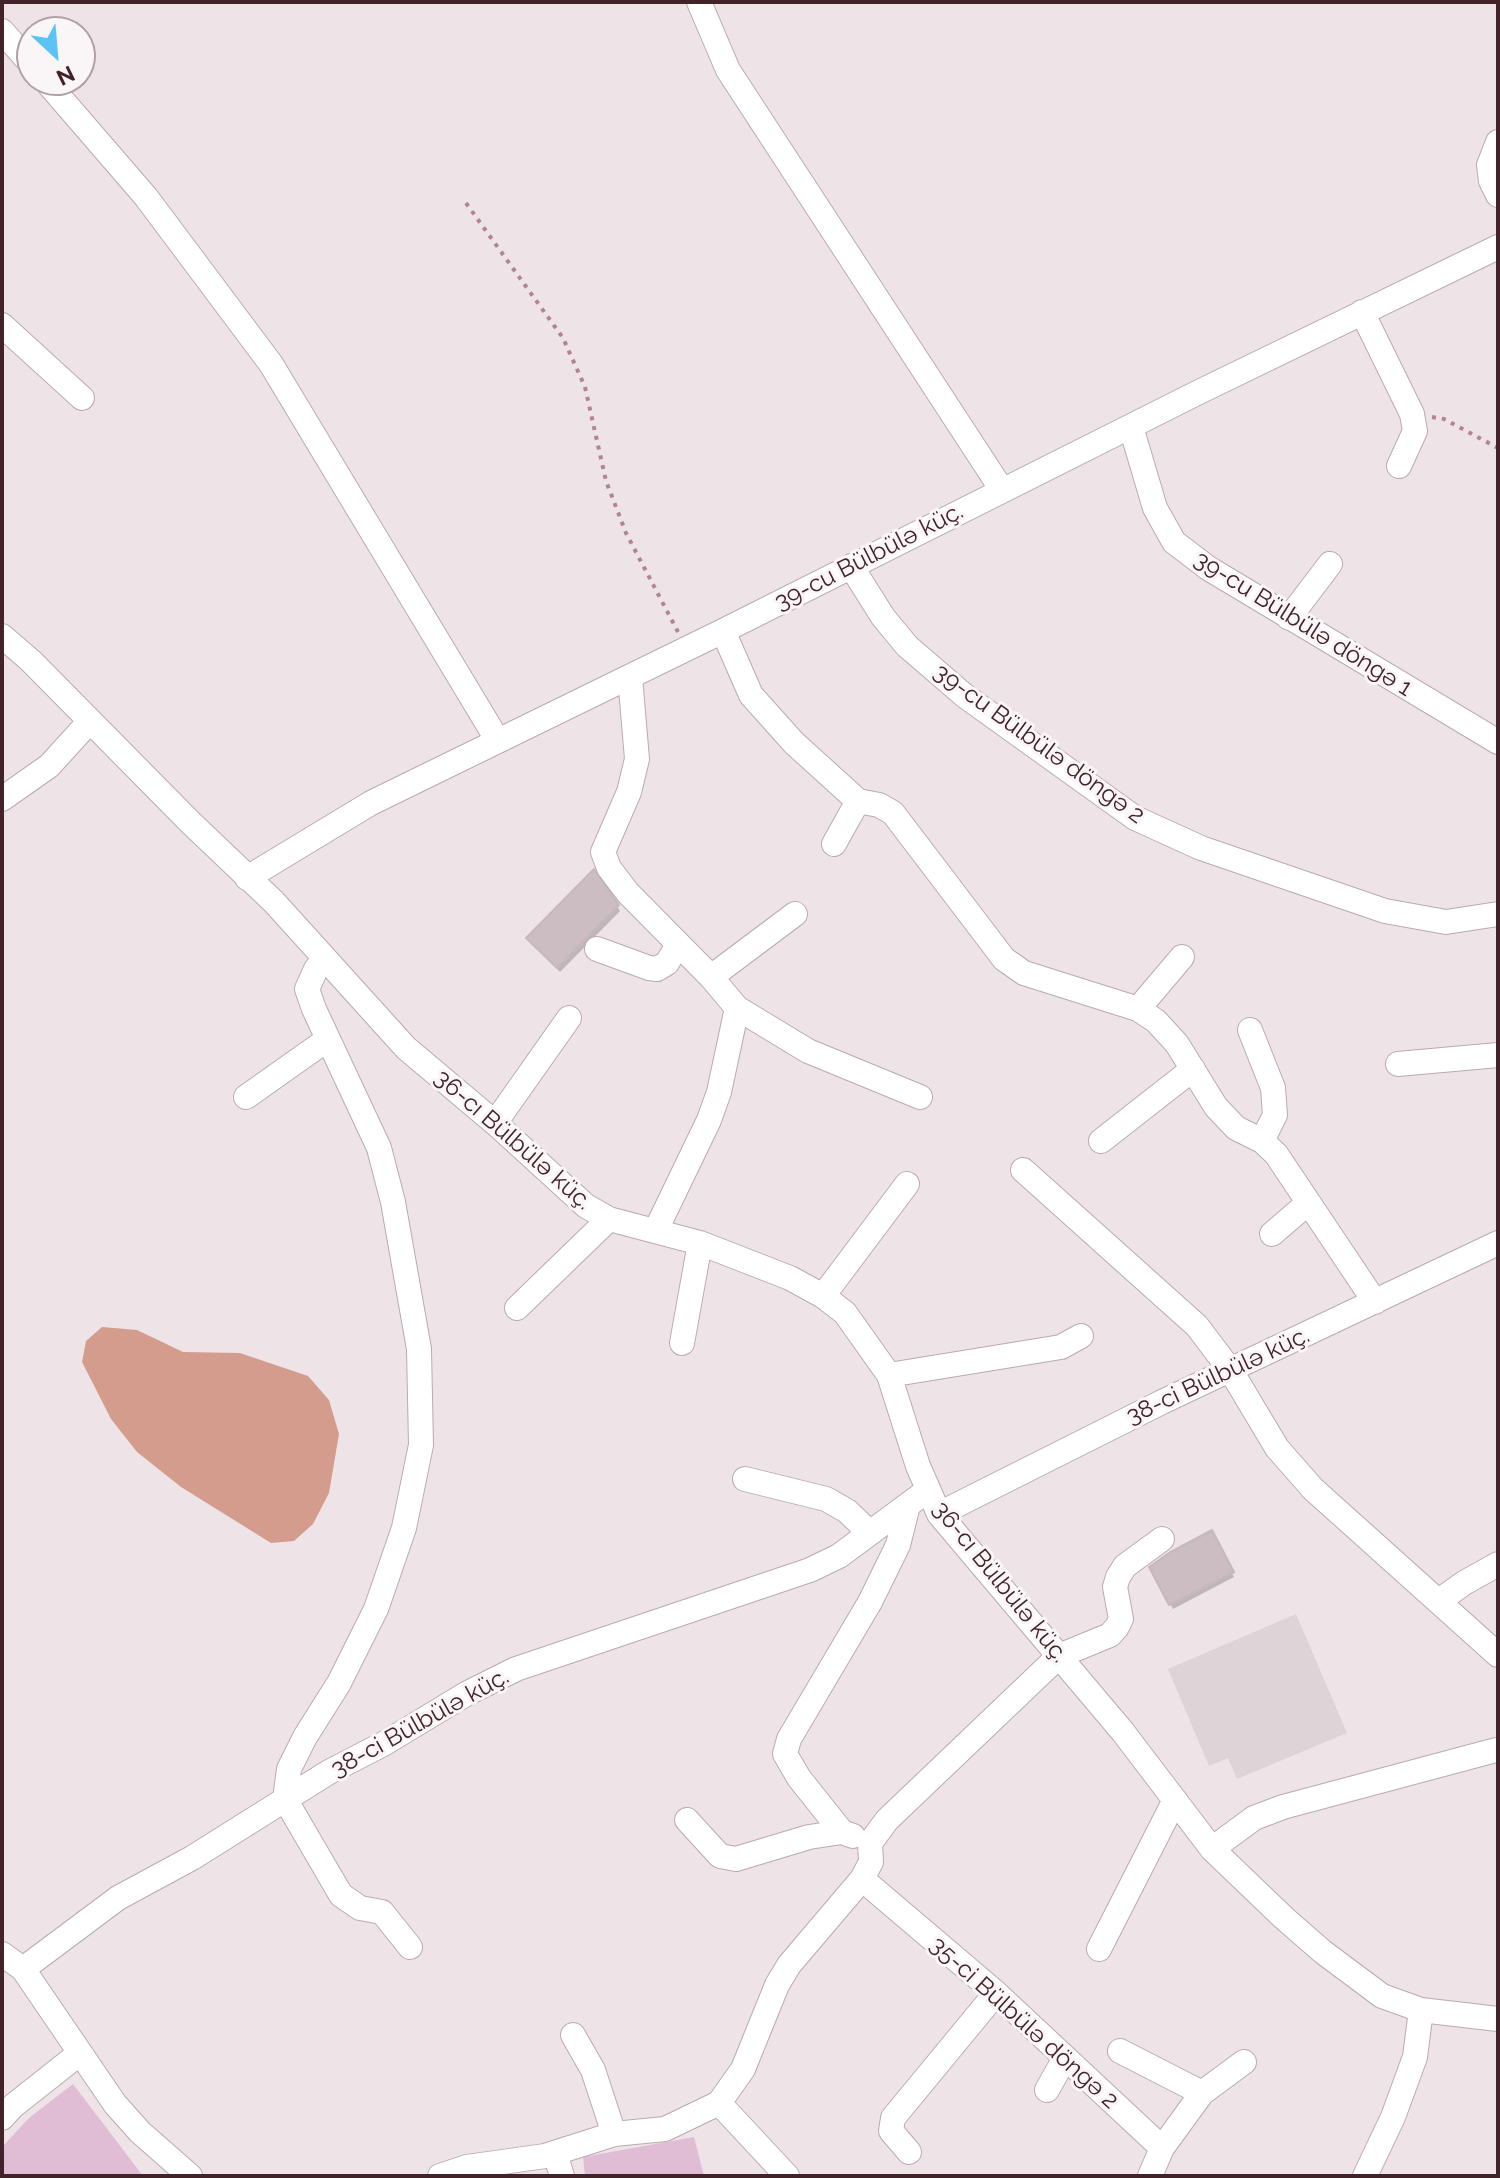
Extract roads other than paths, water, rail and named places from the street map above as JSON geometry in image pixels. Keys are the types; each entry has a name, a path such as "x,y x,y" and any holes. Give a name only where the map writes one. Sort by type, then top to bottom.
{"street":[{"path":"699,2 728,70 1002,490"},
{"path":"2,31 16,47"},
{"path":"59,96 146,197 271,364 498,741"},
{"path":"1498,142 1489,165 1491,181 1498,195"},
{"name":"39-cu Bülbülə küç.","path":"247,878 371,803 1498,247"},
{"path":"1362,312 1412,414 1415,431 1399,466"},
{"path":"2,325 82,398"},
{"name":"39-cu Bülbülə döngə 1","path":"1131,427 1155,508 1174,542 1208,568 1498,742"},
{"path":"1289,618 1330,564"},
{"name":"39-cu Bülbülə döngə 2","path":"851,566 883,617 907,646 965,696 1135,818 1201,848 1385,911 1446,922 1498,914"},
{"path":"723,631 751,695 794,743 858,801 879,805 893,813 1004,959 1024,973 1138,1009 1156,1021 1177,1044 1216,1107 1236,1128 1262,1141 1276,1154 1375,1302"},
{"name":"36-cı Bülbülə küç.","path":"2,636 31,661 274,902 406,1048 586,1206 609,1219 700,1243 790,1278 823,1296 845,1313 889,1375 939,1514 1123,1732 1212,1849 1284,1918 1364,1984 1392,2000 1421,2010 1498,2019"},
{"path":"630,677 637,759 629,792 603,852 609,868 628,893 711,977 737,1008 808,1051 920,1097"},
{"path":"2,799 49,766 90,721"},
{"path":"834,844 858,801"},
{"path":"711,977 795,914"},
{"path":"597,949 657,969 667,963 678,945"},
{"path":"1138,1009 1182,957"},
{"path":"324,959 307,989 379,1148 393,1202 419,1349 421,1445 404,1528 376,1609 339,1683 289,1769 285,1799 341,1895 360,1908 382,1912 410,1947"},
{"path":"656,1230 709,1120 719,1092 737,1008"},
{"path":"495,1123 569,1018"},
{"path":"1250,1030 1273,1088 1275,1115 1262,1141"},
{"path":"246,1097 328,1039"},
{"path":"1398,1064 1498,1055"},
{"path":"1101,1141 1193,1069"},
{"path":"1023,1170 1197,1326 1231,1371 1277,1448 1313,1489 1498,1655"},
{"path":"823,1296 907,1184"},
{"path":"1272,1234 1308,1203"},
{"path":"517,1308 609,1219"},
{"path":"682,1343 700,1243"},
{"name":"38-ci Bülbülə küç.","path":"939,1514 1148,1409 1498,1243"},
{"path":"889,1375 1061,1347 1081,1336"},
{"path":"745,1479 826,1499 847,1511 870,1533"},
{"name":"38-ci Bülbülə küç.","path":"23,1969 118,1898 192,1858 285,1799 466,1694 516,1669 810,1570 839,1556 928,1490"},
{"path":"870,1843 842,1832 799,1778 785,1754 789,1739 870,1602 898,1545 908,1505"},
{"path":"440,2176 467,2167 558,2164 614,2134 665,2129 719,2103 743,2069 777,1985 789,1965 862,1879 871,1862 870,1843 887,1820 1059,1656 1110,1635 1121,1619 1115,1587 1118,1577 1125,1566 1162,1539"},
{"path":"1439,1601 1498,1564"},
{"path":"1212,1849 1254,1818 1283,1807 1496,1750"},
{"path":"1099,1949 1175,1800"},
{"path":"687,1820 720,1856 736,1859 809,1837 842,1832"},
{"name":"35-ci Bülbülə döngə 2","path":"862,1879 996,1993 1162,2148"},
{"path":"2,1954 23,1969 115,2104 140,2132 190,2176"},
{"path":"909,2152 891,2131 893,2118 996,1993"},
{"path":"1365,2176 1393,2117 1415,2057 1421,2010"},
{"path":"573,2035 593,2070 614,2134"},
{"path":"1120,2051 1202,2093"},
{"path":"2,2118 80,2053"},
{"path":"1047,2090 1065,2058"},
{"path":"1150,2176 1162,2148 1202,2093 1244,2062"},
{"path":"719,2103 787,2176"}]}
